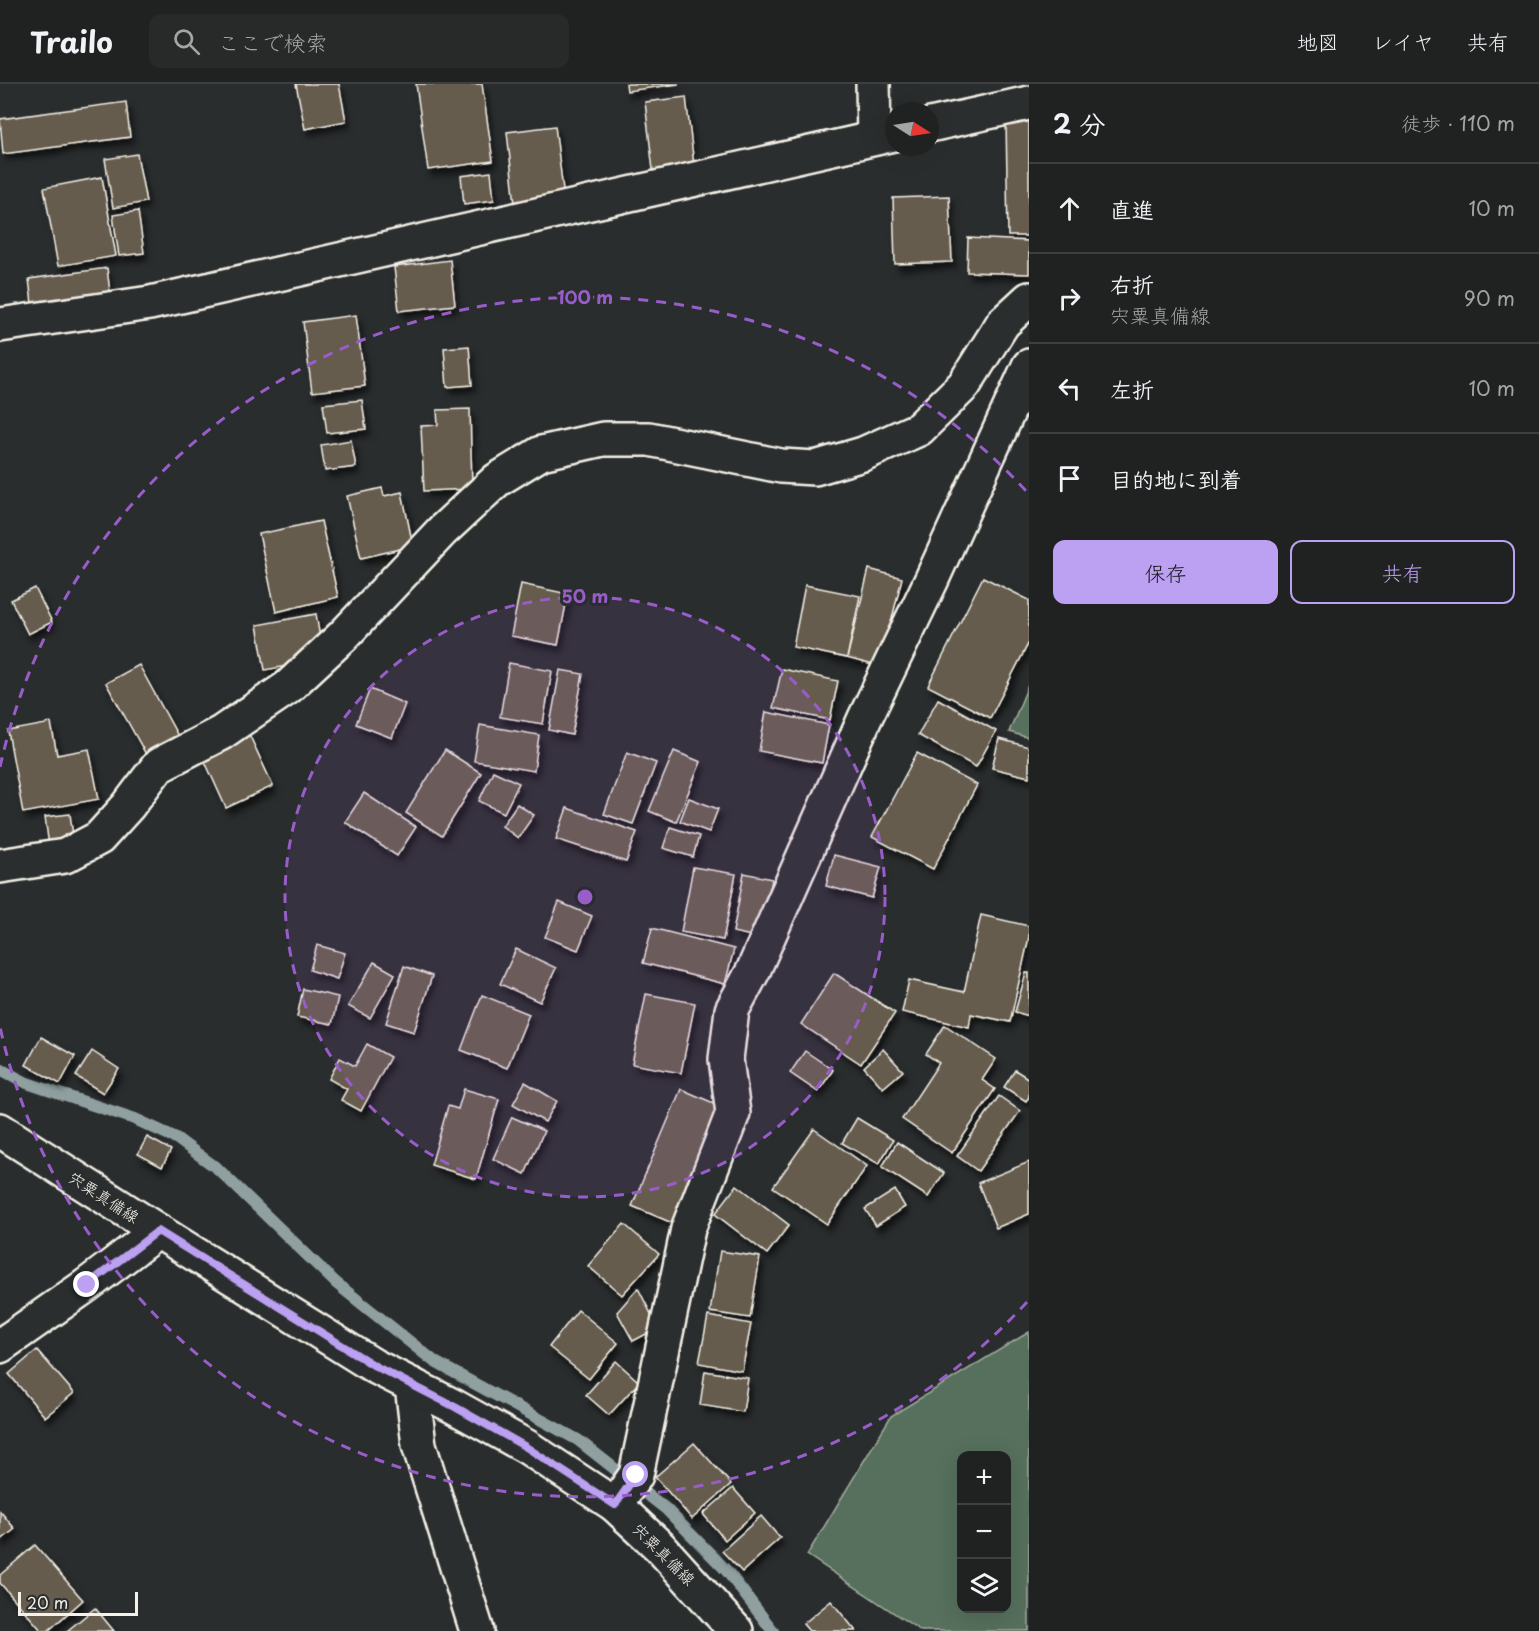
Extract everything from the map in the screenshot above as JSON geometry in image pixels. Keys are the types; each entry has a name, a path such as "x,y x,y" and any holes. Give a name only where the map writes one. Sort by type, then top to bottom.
{"street":[{"path":"0,326 150,303 884,136 873,84"},
{"path":"939,123 1029,103"},
{"path":"0,866 65,856 99,838 128,806 159,765 221,733 287,688 343,636 442,531 497,480 541,453 603,439 649,439 781,466 815,468 863,454 919,429 964,385 1003,323 1029,299"},
{"path":"626,1490 688,1229 733,1113 726,1059 732,1010 753,971 865,718 932,579 1018,419 1029,366"},
{"name":"宍粟真備線","path":"0,1130 375,1366 526,1447 626,1490 659,1546 736,1631"},
{"path":"0,1346 87,1285 158,1231"},
{"path":"412,1385 419,1445 477,1631"}],"green space":[{"path":"1029,683 1029,738 1009,732"},
{"path":"1029,1332 1029,1631 921,1631 807,1555 891,1416"}],"building":[{"path":"296,84 339,84 346,121 305,129"},
{"path":"416,84 482,84 493,161 428,170"},
{"path":"626,84 679,84 627,91"},
{"path":"686,97 694,165 653,170 645,102"},
{"path":"126,102 130,137 3,154 0,119"},
{"path":"1006,120 1029,120 1029,236 1008,236"},
{"path":"555,126 564,198 515,204 507,132"},
{"path":"137,154 146,202 113,208 105,159"},
{"path":"491,172 494,200 464,204 461,176"},
{"path":"102,177 116,256 58,266 44,188"},
{"path":"949,196 952,262 895,264 893,198"},
{"path":"138,211 144,253 119,256 113,215"},
{"path":"968,238 1029,241 1029,274 967,272"},
{"path":"450,260 455,305 399,311 394,267"},
{"path":"107,268 111,301 33,312 29,279"},
{"path":"356,315 365,386 312,392 303,322"},
{"path":"469,346 472,385 447,387 444,348"},
{"path":"362,400 366,429 327,433 323,404"},
{"path":"470,409 472,489 424,491 421,426 438,425 437,410"},
{"path":"351,440 356,467 325,471 321,445"},
{"path":"382,488 384,496 402,492 413,546 361,558 347,496"},
{"path":"321,521 338,597 276,612 259,534"},
{"path":"869,569 902,578 880,667 847,658"},
{"path":"983,577 1029,600 1029,642 990,718 928,686"},
{"path":"521,584 568,594 558,645 511,636"},
{"path":"805,585 860,596 847,658 793,647"},
{"path":"35,588 52,622 28,634 11,600"},
{"path":"316,614 321,644 306,647 309,662 265,670 257,625"},
{"path":"509,663 552,671 543,724 500,717"},
{"path":"139,665 179,738 147,756 106,683"},
{"path":"782,669 838,681 830,720 773,708"},
{"path":"560,670 583,674 572,735 549,730"},
{"path":"370,689 405,704 392,738 356,724"},
{"path":"938,699 996,731 976,767 918,735"},
{"path":"766,712 829,725 822,763 759,751"},
{"path":"51,723 57,755 89,749 99,799 23,813 8,731"},
{"path":"480,725 539,735 534,771 474,761"},
{"path":"249,734 273,786 226,808 202,755"},
{"path":"999,739 1029,747 1029,777 992,768"},
{"path":"445,750 481,773 442,836 406,813"},
{"path":"674,751 701,762 676,822 649,811"},
{"path":"627,752 656,763 633,824 604,814"},
{"path":"917,753 977,785 933,869 872,837"},
{"path":"493,771 519,783 504,813 479,801"},
{"path":"364,793 416,827 397,856 345,822"},
{"path":"689,798 718,809 709,832 680,821"},
{"path":"517,804 534,815 518,838 502,826"},
{"path":"567,808 637,832 626,862 556,839"},
{"path":"70,814 74,843 49,846 45,817"},
{"path":"670,827 699,836 693,857 663,848"},
{"path":"834,855 881,867 872,898 826,886"},
{"path":"693,867 736,874 723,940 681,932"},
{"path":"744,873 772,879 761,938 733,932"},
{"path":"559,902 592,916 578,950 545,937"},
{"path":"981,915 1029,926 1029,937 1010,1022 971,1014 969,1027 902,1012 909,980 964,992"},
{"path":"652,928 734,949 725,984 643,963"},
{"path":"317,945 345,953 337,979 310,970"},
{"path":"516,949 556,968 540,1002 500,984"},
{"path":"374,962 395,974 370,1018 348,1006"},
{"path":"404,966 432,976 414,1032 386,1023"},
{"path":"834,973 895,1013 861,1064 801,1024"},
{"path":"1026,973 1029,973 1029,1016 1015,1012"},
{"path":"303,989 338,997 332,1024 297,1017"},
{"path":"646,994 695,1003 681,1073 632,1064"},
{"path":"482,995 529,1014 507,1068 461,1050"},
{"path":"945,1025 996,1059 982,1080 995,1089 952,1153 902,1119 939,1063 926,1054"},
{"path":"41,1037 75,1056 60,1084 26,1065"},
{"path":"367,1044 390,1057 361,1111 341,1100 347,1089 329,1079 340,1058 355,1066"},
{"path":"883,1049 903,1071 883,1088 864,1067"},
{"path":"92,1051 119,1069 103,1093 76,1076"},
{"path":"805,1051 833,1070 818,1092 790,1073"},
{"path":"1015,1070 1029,1079 1029,1097 1026,1101 1004,1087"},
{"path":"525,1082 557,1101 545,1122 513,1104"},
{"path":"464,1089 499,1099 476,1179 431,1165 448,1106 458,1109"},
{"path":"681,1089 725,1108 677,1225 632,1206"},
{"path":"999,1096 1020,1111 978,1171 957,1156"},
{"path":"512,1117 544,1131 525,1174 493,1159"},
{"path":"857,1118 893,1140 879,1164 842,1143"},
{"path":"814,1129 867,1166 827,1224 773,1187"},
{"path":"147,1137 171,1150 162,1167 138,1154"},
{"path":"897,1142 944,1173 928,1197 882,1167"},
{"path":"1029,1162 1029,1214 996,1228 978,1183"},
{"path":"737,1185 789,1225 767,1254 715,1214"},
{"path":"895,1190 905,1207 876,1226 865,1209"},
{"path":"624,1224 659,1254 622,1295 588,1266"},
{"path":"720,1251 760,1257 750,1318 710,1312"},
{"path":"638,1288 658,1328 633,1341 617,1312"},
{"path":"578,1310 618,1343 589,1379 549,1347"},
{"path":"708,1316 751,1324 742,1371 699,1363"},
{"path":"37,1350 74,1393 45,1417 9,1374"},
{"path":"616,1361 639,1382 609,1415 586,1395"},
{"path":"705,1371 748,1378 743,1412 700,1405"},
{"path":"694,1443 731,1484 692,1519 655,1477"},
{"path":"733,1488 755,1513 725,1540 703,1514"},
{"path":"0,1511 15,1529 0,1541"},
{"path":"761,1516 780,1538 742,1572 722,1551"},
{"path":"35,1545 83,1600 48,1631 42,1631 0,1583 0,1575"},
{"path":"831,1601 856,1631 809,1631 803,1624"},
{"path":"95,1608 114,1631 67,1631"}],"waterway":[{"path":"0,1069 27,1083 135,1119 176,1138 218,1169 336,1283 435,1362 578,1440 666,1509 727,1571 773,1631"}],"route":[{"path":"87,1285 158,1231 375,1366 526,1447 615,1505 636,1475"}]}
